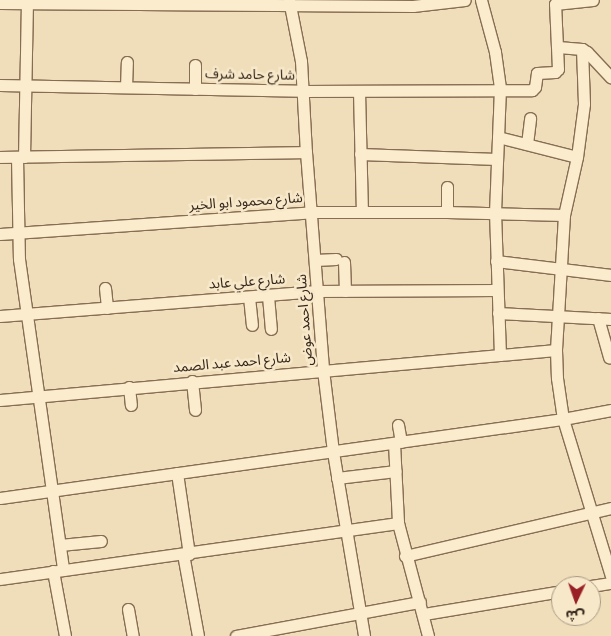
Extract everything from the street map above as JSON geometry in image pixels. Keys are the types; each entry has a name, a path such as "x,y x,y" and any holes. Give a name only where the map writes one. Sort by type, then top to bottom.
{"street":[{"path":"0,3 420,3 465,0"},
{"path":"481,0 495,52 500,88 495,212 500,355"},
{"path":"593,0 560,2 554,6 558,47 582,49 593,56 611,78"},
{"path":"26,2 25,86 17,232 51,491 60,545 58,571 65,636"},
{"name":"شارع احمد عوض","path":"290,2 300,49 323,370 337,478 364,636"},
{"name":"شارع حامد شرف","path":"0,85 302,91 500,88 533,90 538,72 555,72 558,69 558,47"},
{"path":"582,49 584,104 578,157 568,189 564,215 556,350 562,419 611,576"},
{"path":"126,87 127,62"},
{"path":"195,65 195,89"},
{"path":"358,91 362,212"},
{"path":"527,144 530,118"},
{"path":"498,137 578,157"},
{"path":"0,157 306,152"},
{"path":"360,154 497,159"},
{"path":"447,187 447,212"},
{"name":"شارع محمود ابو الخير","path":"0,234 312,212 495,212 564,215"},
{"path":"315,260 340,260 345,291"},
{"path":"496,261 611,275"},
{"path":"105,288 107,308"},
{"name":"شارع علي عابد","path":"0,316 318,292 497,290"},
{"path":"268,296 271,329"},
{"path":"249,297 252,325"},
{"path":"498,313 611,319"},
{"path":"598,318 609,357"},
{"name":"شارع احمد عبد الصمد","path":"0,400 192,381 556,350"},
{"path":"192,381 195,410"},
{"path":"129,387 131,405"},
{"path":"0,498 398,443 611,410"},
{"path":"398,425 396,471 398,523 424,614 428,636"},
{"path":"337,478 396,471"},
{"path":"177,473 198,636"},
{"path":"406,556 611,508"},
{"path":"0,579 398,523"},
{"path":"60,545 100,541"},
{"path":"424,614 551,593"},
{"path":"237,636 420,602"},
{"path":"128,608 133,636"}]}
